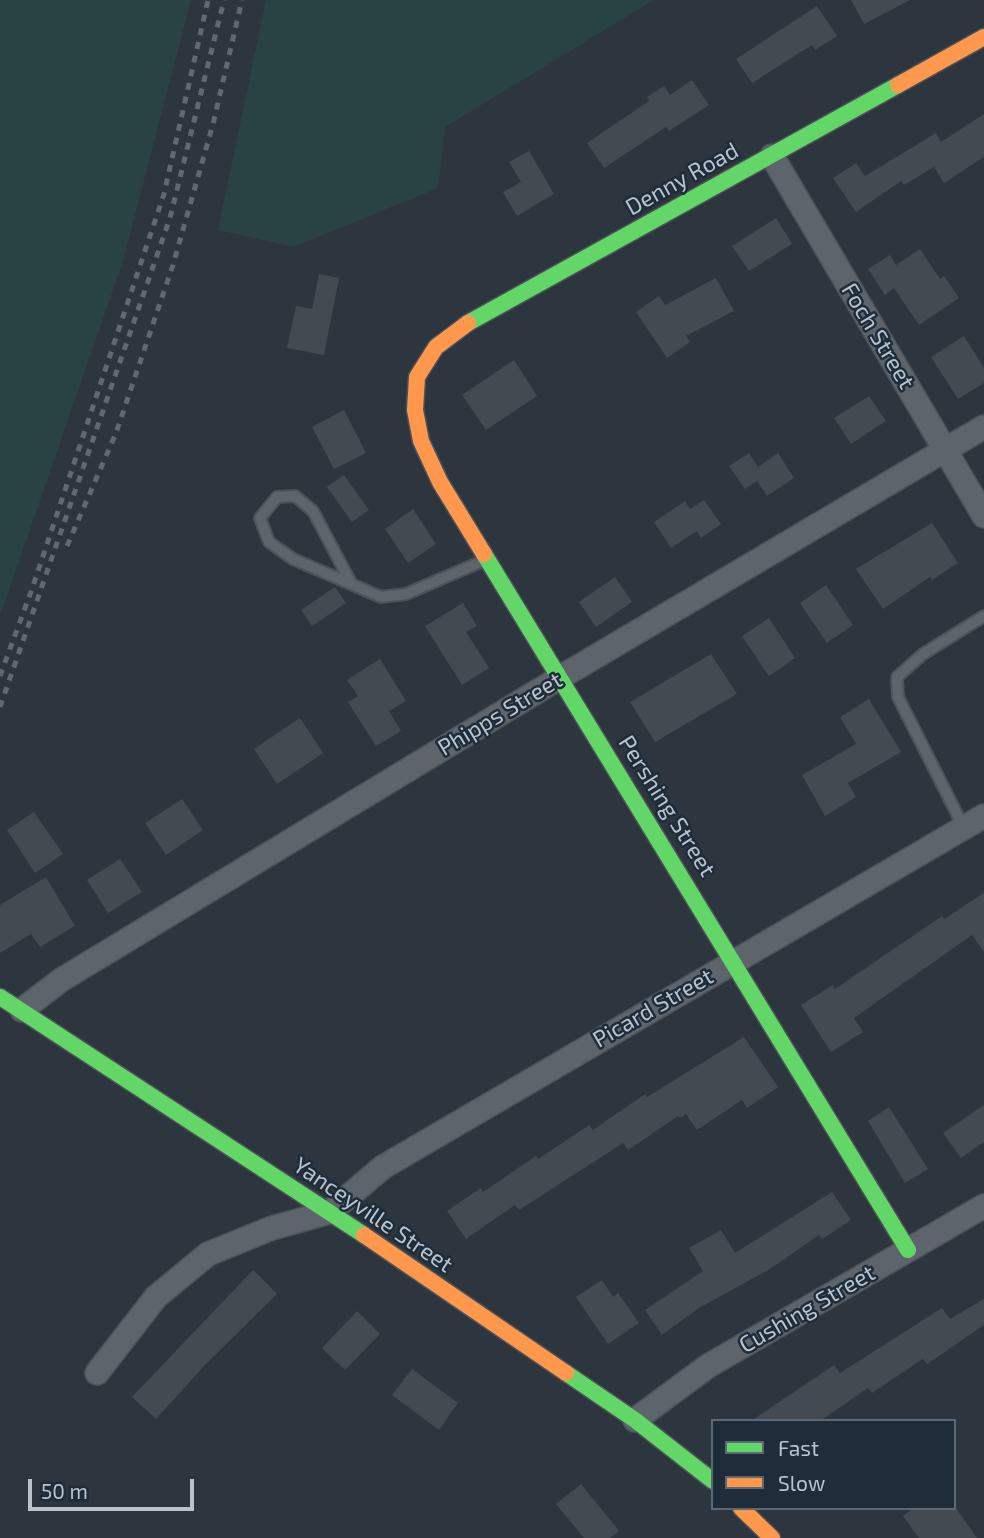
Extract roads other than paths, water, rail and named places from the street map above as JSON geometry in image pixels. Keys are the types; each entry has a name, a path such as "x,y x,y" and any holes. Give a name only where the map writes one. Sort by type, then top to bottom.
{"street":[{"name":"Denny Road","path":"417,377 436,347 462,327 984,37"},
{"name":"Foch Street","path":"772,156 984,516"},
{"name":"Pershing Street","path":"417,377 415,410 421,441 440,482 734,960 908,1251"},
{"name":"Phipps Street","path":"22,1010 61,980 561,677 984,426"},
{"name":"Picard Street","path":"330,1212 383,1167 984,816"},
{"name":"Yanceyville Street","path":"0,997 330,1212 635,1420 711,1479"},
{"name":"Cushing Street","path":"635,1420 708,1366 984,1206"},
{"path":"97,1373 156,1297 208,1254 272,1228 330,1212"},
{"path":"743,1510 772,1538"}],"lane":[{"path":"351,583 313,511 295,496 277,497 260,518 269,542 293,559 381,597 406,594 488,559"},
{"path":"964,828 898,697 897,677 922,654 984,616"}],"railway":[{"path":"0,676 32,589 164,194 208,0"},
{"path":"0,707 170,218 224,0"},
{"path":"67,546 116,433 173,265 213,124 242,0"}]}
